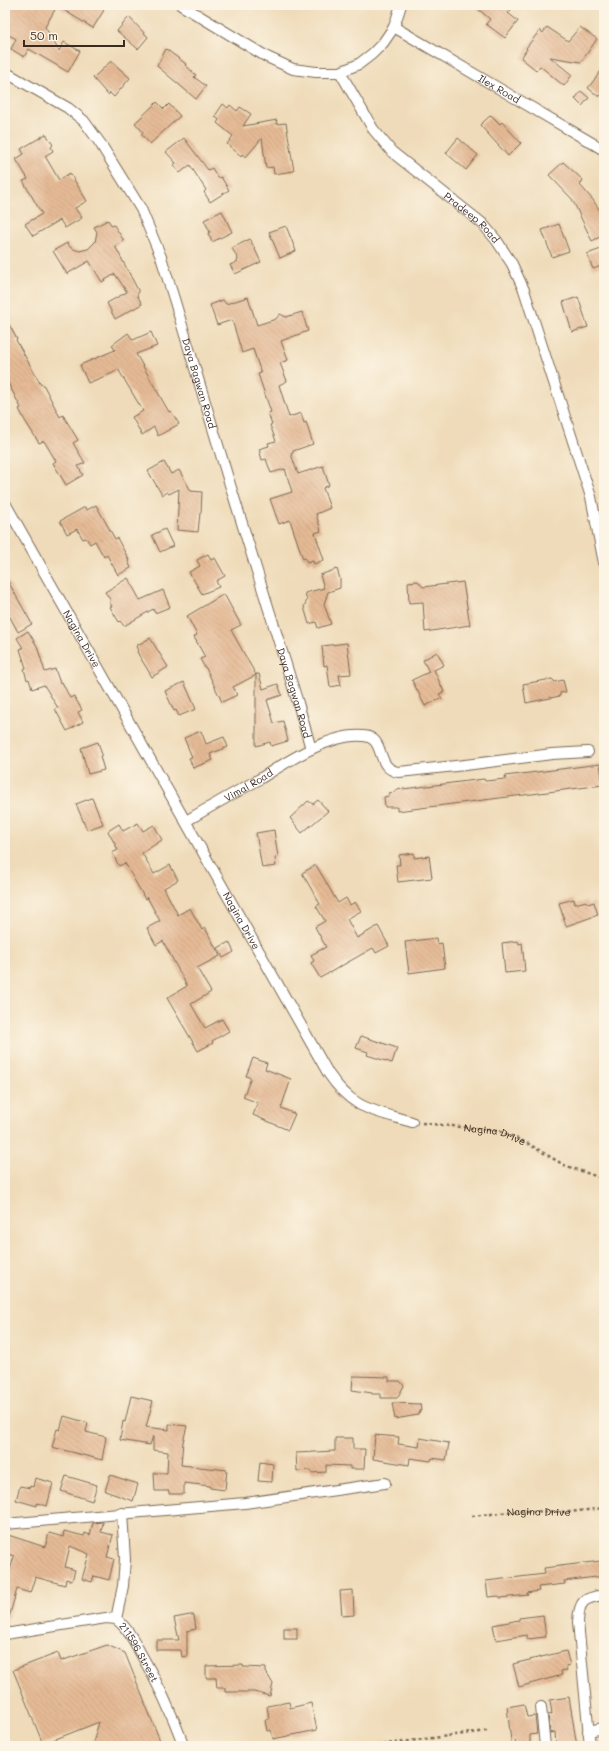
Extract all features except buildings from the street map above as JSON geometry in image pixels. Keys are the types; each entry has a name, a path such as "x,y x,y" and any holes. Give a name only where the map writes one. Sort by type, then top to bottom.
{"street":[{"path":"180,5 267,57 293,69 316,72 340,72 359,64 372,54 383,43 394,27 401,5"},
{"name":"Ilex Road","path":"394,27 604,150"},
{"name":"Daya Bagwan Road","path":"5,72 68,108 84,121 112,161 144,214 172,295 311,748"},
{"name":"Pradeep Road","path":"340,72 372,129 392,152 483,224 497,241 512,264 524,290 592,497 604,563"},
{"name":"Nagina Drive","path":"5,503 338,1089 351,1101 364,1108 412,1122"},
{"name":"Vimal Road","path":"186,821 311,748 354,735 369,737 378,745 386,767 391,771 399,772 552,754 588,752"},
{"path":"5,1524 245,1502 385,1483"},
{"path":"116,1619 124,1586 125,1566 122,1513"},
{"path":"590,1746 578,1611 583,1601 604,1595"},
{"name":"211596 Street","path":"5,1634 106,1618 116,1619 130,1634 150,1669 165,1699 184,1746"},
{"path":"541,1707 545,1746"},
{"path":"588,1731 604,1728"}],"path":[{"name":"Nagina Drive","path":"412,1122 500,1130 527,1143 564,1165 604,1179"},
{"name":"Nagina Drive","path":"472,1516 520,1511 570,1512 604,1508"},
{"path":"370,1746 487,1731"}]}
